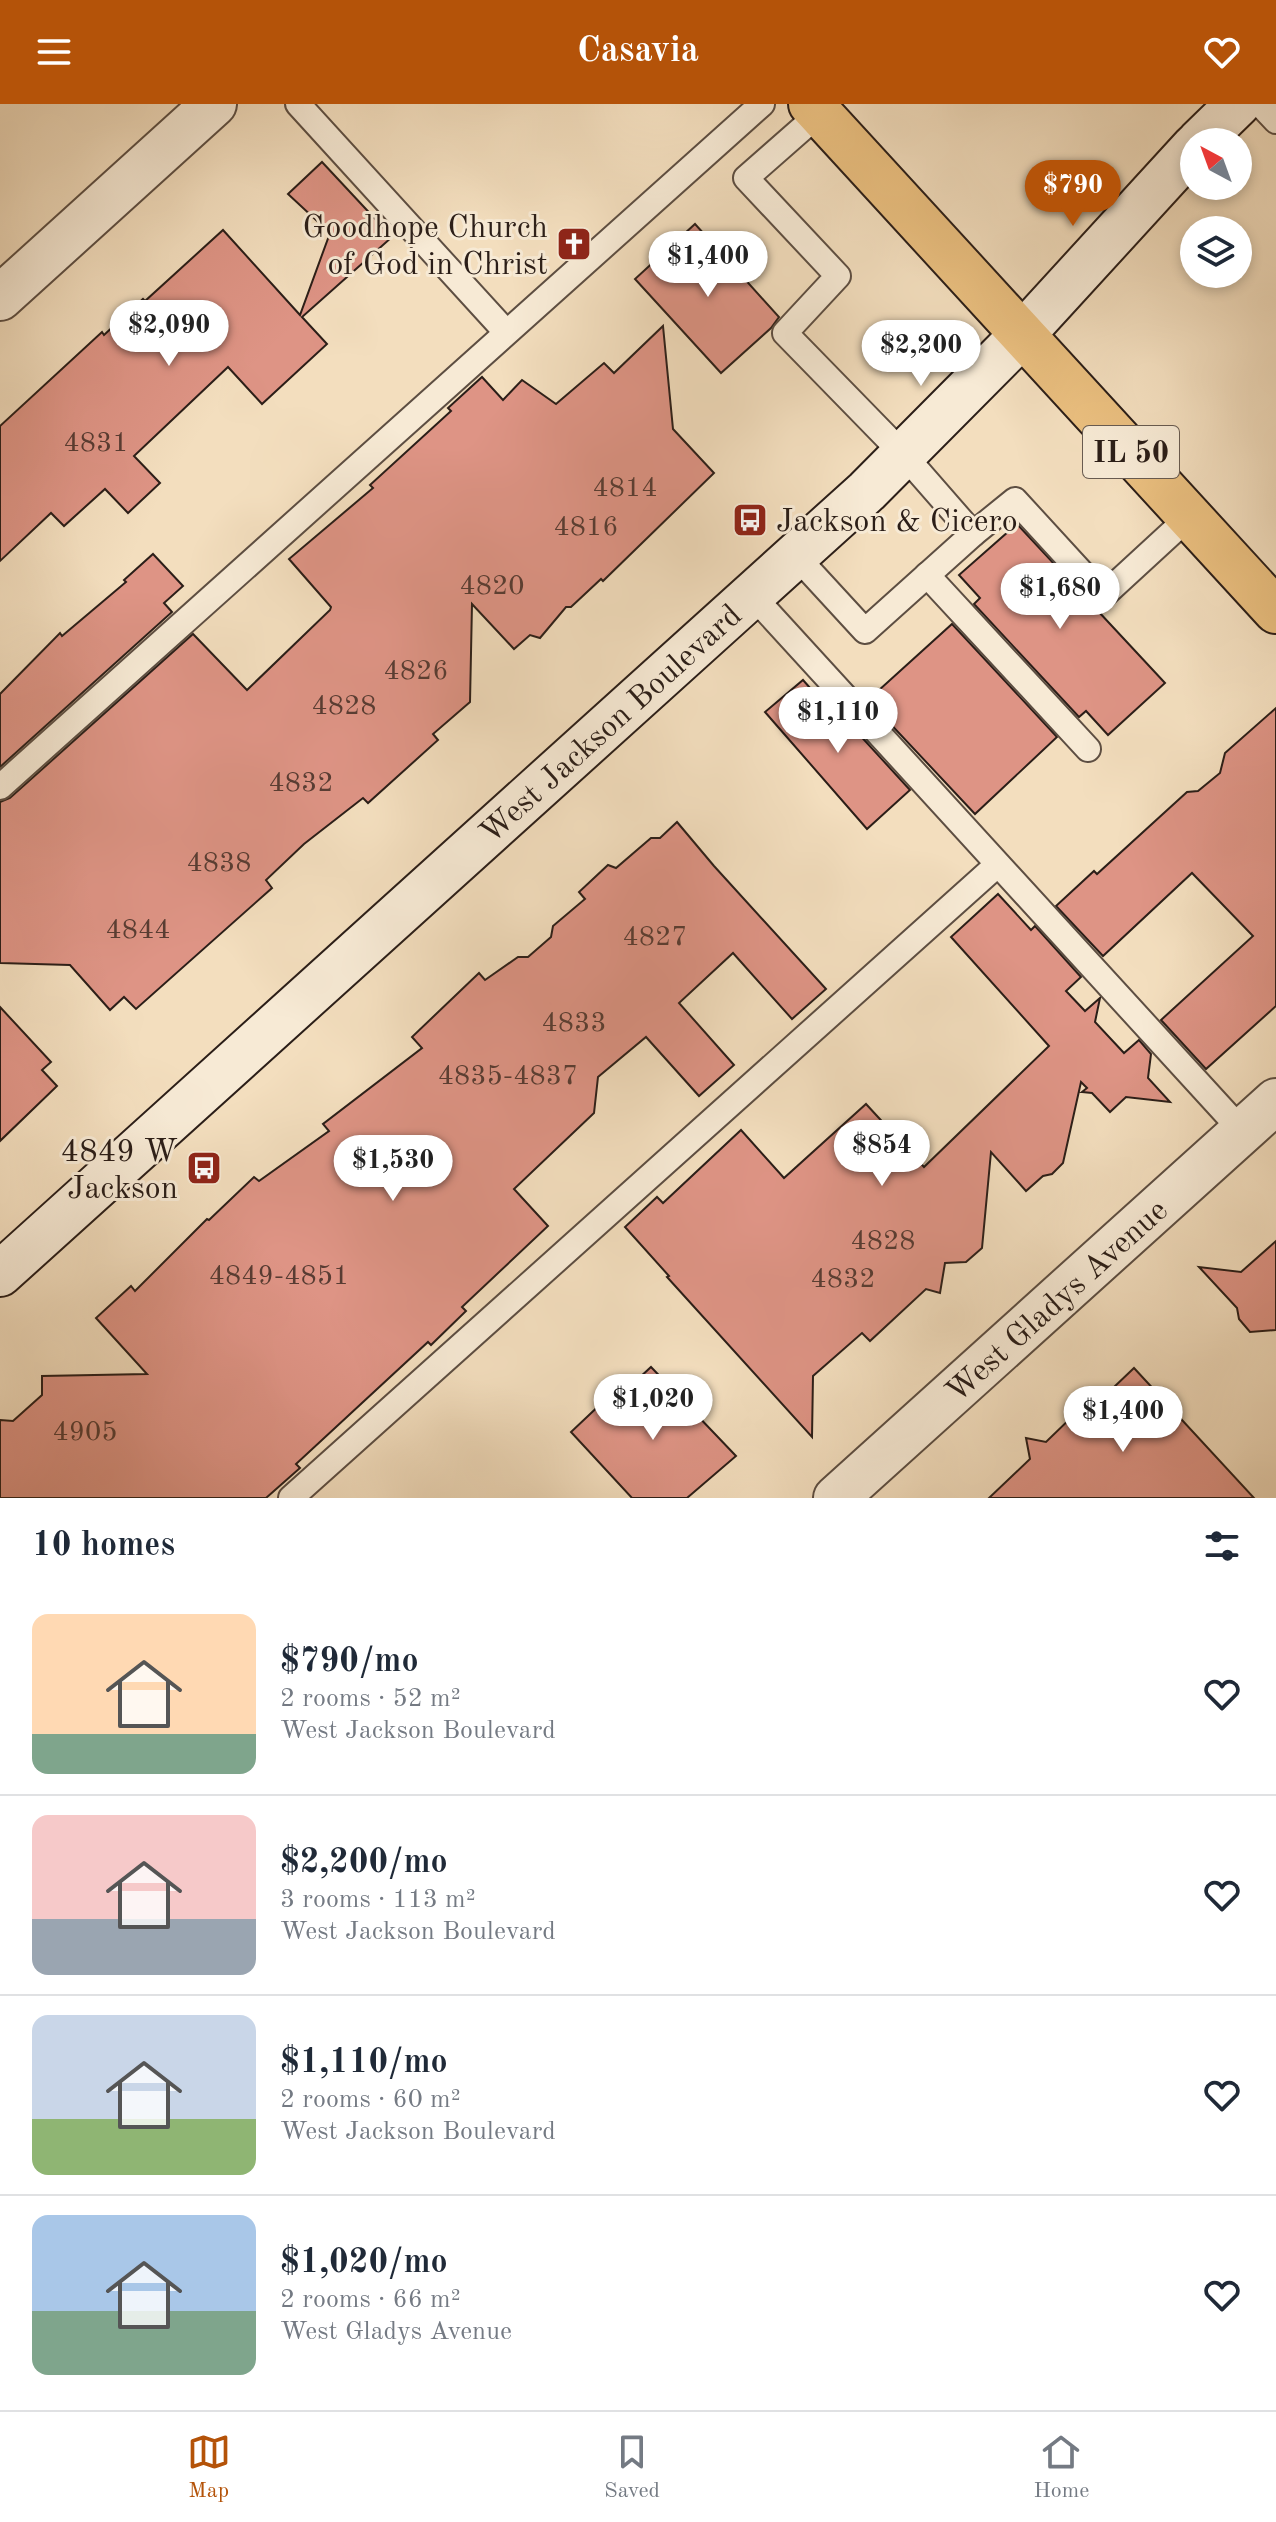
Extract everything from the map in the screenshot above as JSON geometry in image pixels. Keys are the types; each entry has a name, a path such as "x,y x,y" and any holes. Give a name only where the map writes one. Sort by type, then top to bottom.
{"main road":[{"name":"IL 50","path":"816,108 1276,611"}],"street":[{"path":"0,298 214,104"},
{"path":"1213,128 1238,104"},
{"name":"West Jackson Boulevard","path":"0,1274 904,455 1022,335 1180,162"},
{"name":"West Gladys Avenue","path":"836,1498 1264,1121"}],"lane":[{"path":"298,104 506,332"},
{"path":"0,787 762,104"},
{"path":"1260,104 1276,121"},
{"path":"816,108 746,178 838,276 785,333 904,455 973,534"},
{"path":"796,556 865,631 1015,500 1103,596 1190,516"},
{"path":"927,575 1088,749"},
{"path":"752,595 997,865 1264,1121"},
{"path":"291,1498 997,865"}],"building":[{"path":"322,162 392,237 302,317 327,344 262,404 228,367 134,456 160,483 128,513 105,489 64,526 51,513 0,561 0,426 102,332 104,335 143,299 145,301 223,230 300,315 330,233 288,194"},
{"path":"695,224 779,317 721,373 635,279"},
{"path":"663,326 673,429 714,473 603,581 601,579 571,607 566,607 540,638 530,635 514,649 472,604 470,702 433,734 438,740 368,803 363,798 304,844 266,880 272,888 136,1009 124,997 110,1010 70,965 0,963 0,802 10,798 193,634 247,690 331,607 289,559 373,488 370,485 451,411 448,408 482,377 503,400 522,380 556,404 604,363 614,373"},
{"path":"1017,524 1165,683 1108,735 1086,711 1079,717 974,604 980,598 959,575"},
{"path":"153,554 183,586 164,603 172,612 0,767 0,694 60,633 62,636 126,582 124,580"},
{"path":"952,624 1057,737 975,814 868,700"},
{"path":"803,680 841,723 846,720 910,790 867,829 765,712"},
{"path":"1276,708 1276,1006 1206,1069 1161,1020 1253,936 1192,873 1103,956 1056,906 1094,871 1097,874 1187,792 1198,791 1220,773 1225,753"},
{"path":"677,822 826,989 792,1019 733,953 679,1003 734,1065 699,1096 646,1037 598,1077 594,1113 514,1189 548,1226 462,1307 466,1311 431,1345 428,1342 296,1464 300,1468 266,1498 0,1498 0,1420 13,1421 42,1395 42,1376 147,1374 96,1318 131,1286 135,1291 254,1177 259,1181 329,1131 323,1124 422,1048 412,1037 479,973 485,980 518,957 528,957 551,937 553,926 585,899 579,892 608,865 616,868 651,838 660,838"},
{"path":"998,894 1031,930 1035,926 1081,977 1066,991 1085,1011 1100,998 1095,1022 1124,1053 1139,1040 1151,1054 1148,1078 1170,1102 1126,1097 1110,1112 1092,1093 1082,1092 1087,1088 1081,1082 1063,1163 1026,1191 991,1152 982,1248 966,1262 945,1263 940,1293 926,1289 870,1341 862,1333 813,1376 812,1437 625,1227 657,1197 663,1203 741,1130 784,1178 866,1104 924,1167 1049,1046 951,937"},
{"path":"0,1007 51,1062 42,1070 57,1086 0,1141"},
{"path":"1276,1241 1276,1330 1250,1332 1239,1319 1237,1308 1199,1267 1241,1272"},
{"path":"651,1367 736,1456 687,1498 632,1498 571,1432 605,1400 610,1405"},
{"path":"1134,1368 1254,1498 989,1498 1030,1459 1026,1438 1046,1442 1078,1411 1090,1410"}],"place":[{"name":"Goodhope Church of God in Christ","path":"574,244"},
{"name":"Jackson & Cicero","path":"750,520"},
{"name":"4849 W Jackson","path":"204,1168"}]}
